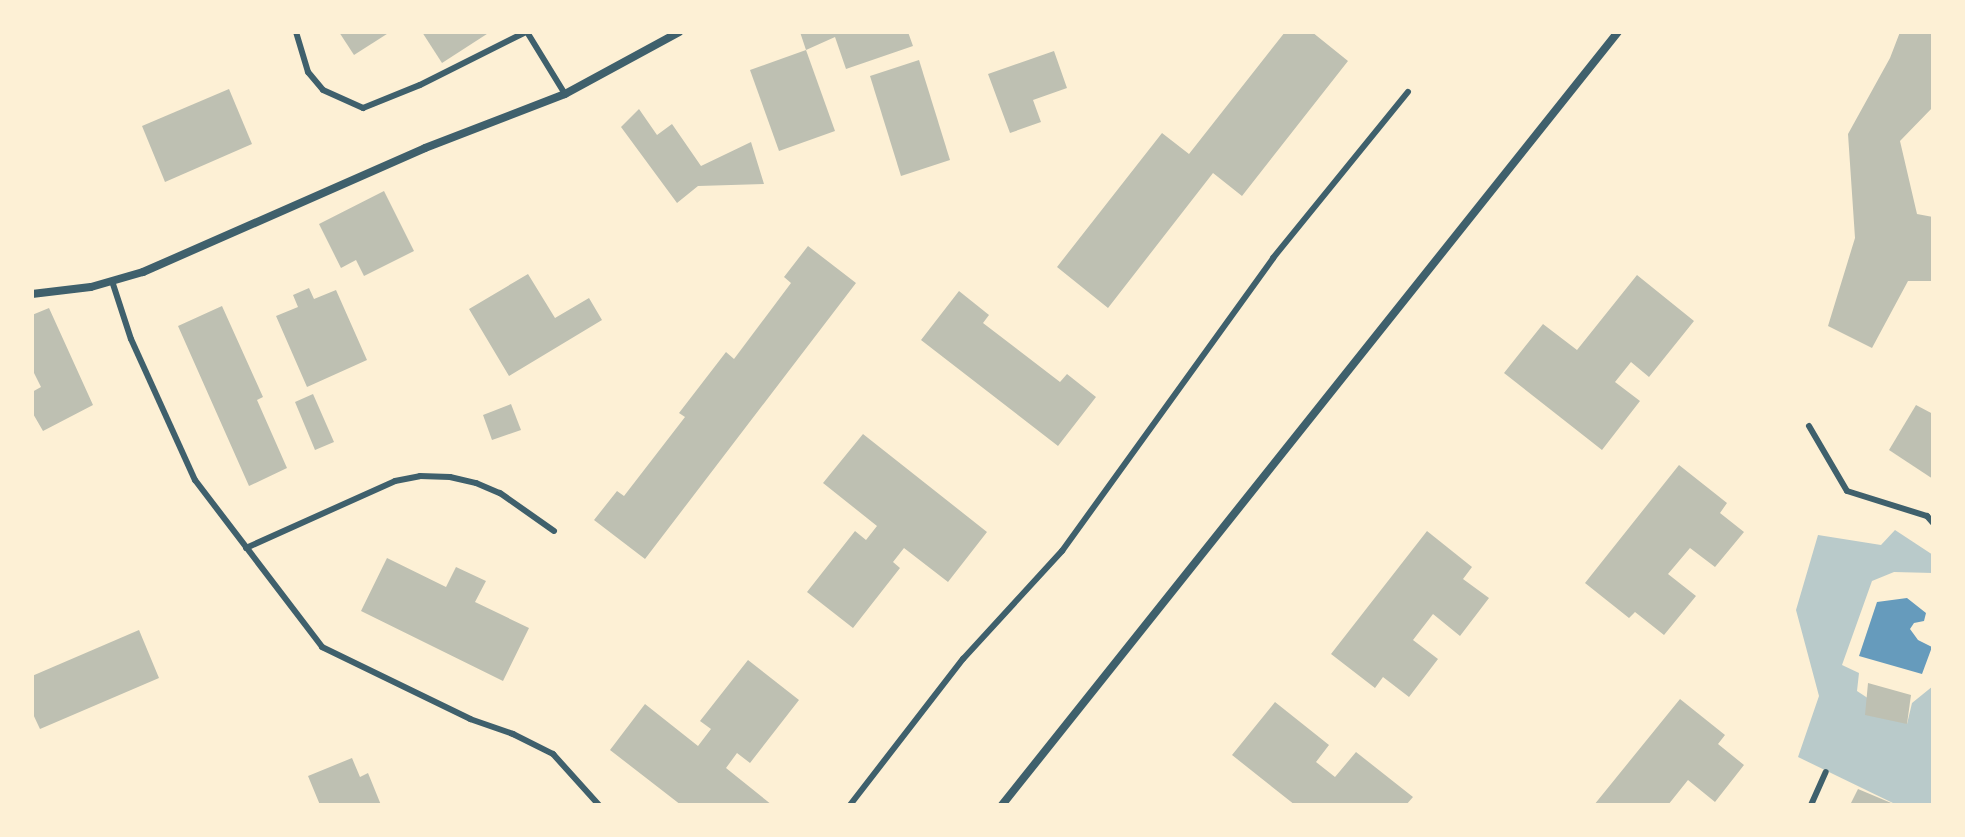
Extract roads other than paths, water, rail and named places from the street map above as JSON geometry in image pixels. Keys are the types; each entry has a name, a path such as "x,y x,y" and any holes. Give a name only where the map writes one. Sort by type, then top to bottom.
{"street":[{"path":"32,294 112,281 143,272 425,148 565,94 679,32"},
{"path":"1002,805 1618,32"}],"lane":[{"path":"296,32 308,72 323,90 363,108 420,85 526,32 565,94"},
{"path":"850,805 963,659 1062,551 1273,258 1408,92"},
{"path":"112,281 131,339 195,480 322,647 470,719 513,734 553,754 599,805"},
{"path":"1809,426 1847,491 1927,516 1933,523"},
{"path":"246,548 395,481 420,476 450,477 500,493 554,531"},
{"path":"1811,805 1826,772"}],"water":[{"path":"1907,598 1926,613 1924,621 1914,623 1910,629 1918,640 1932,647 1922,674 1859,656 1877,602"}]}
